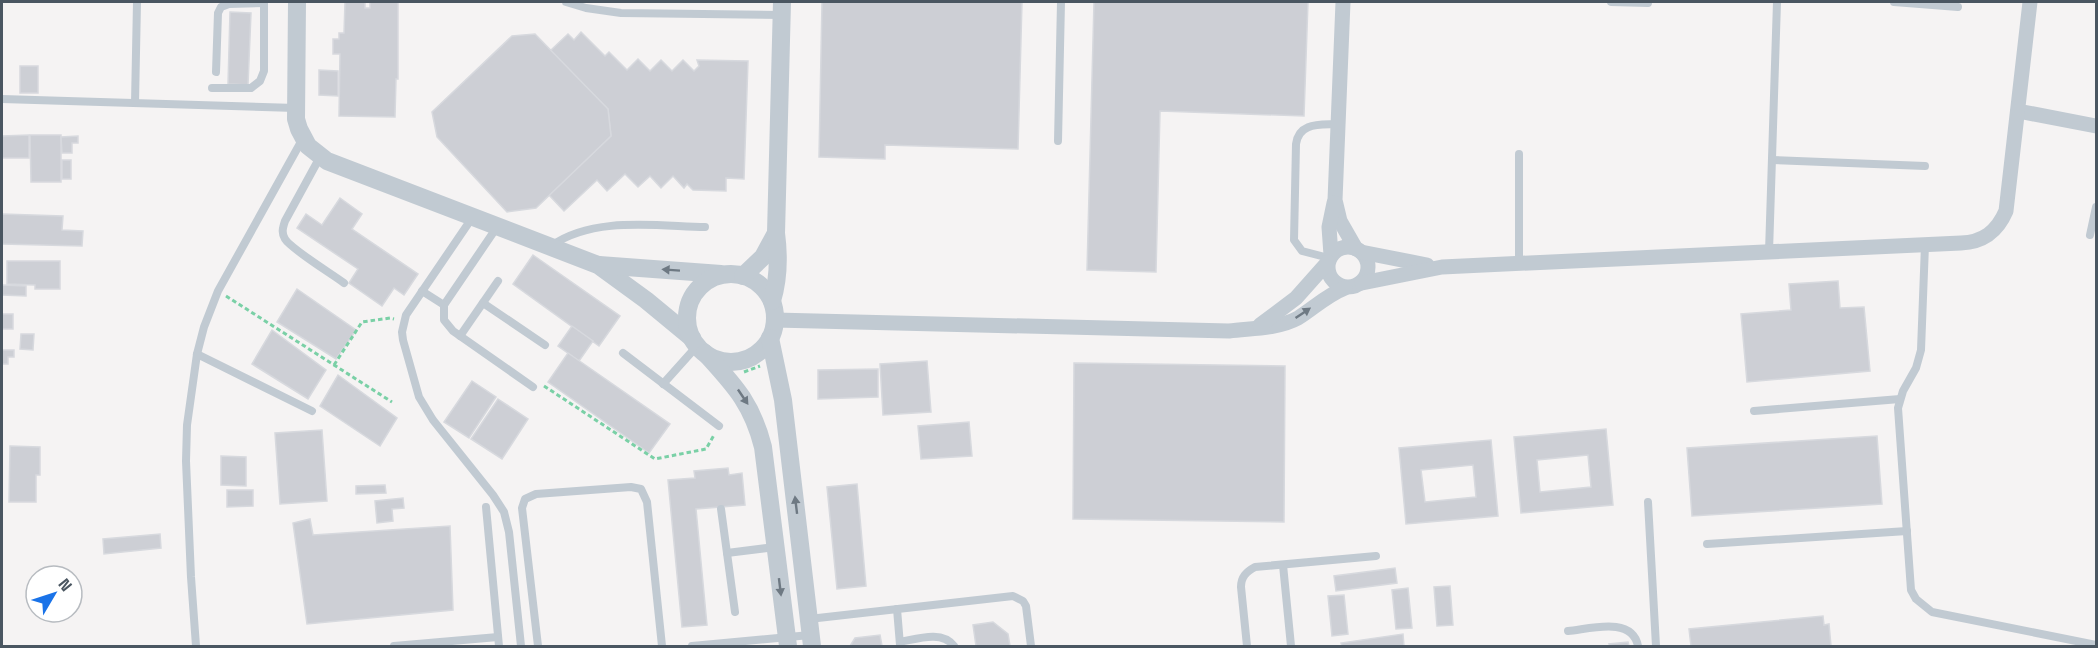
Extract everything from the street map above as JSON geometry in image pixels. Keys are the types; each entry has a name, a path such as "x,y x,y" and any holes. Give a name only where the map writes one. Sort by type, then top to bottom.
{"street":[{"path":"297,2 296,108 299,129 308,146 320,158 598,265 646,300 698,346 716,359 728,362 741,361 758,353 770,338 775,320 772,301 778,274 776,233 782,8"},
{"path":"1343,2 1335,200 1329,227 1327,269 1332,281 1345,288"},
{"path":"775,320 1208,331 1271,326 1296,319 1329,295 1345,288 1442,267 1973,242 1994,231 2007,211 2030,2"},
{"path":"2018,111 2097,126"},
{"path":"1335,200 1340,221 1366,257 1368,271 1362,283"},
{"path":"776,233 763,257 736,275 715,277 703,285 693,296 688,309 688,324 698,346 730,381 750,409 758,427 763,447 787,642"},
{"path":"1257,327 1296,298 1329,258 1342,247 1442,267"},
{"path":"598,265 736,275 760,286 772,301"},
{"path":"770,338 776,359 788,442 811,634"}],"lane":[{"path":"135,103 137,2"},
{"path":"212,88 251,88 263,76 265,66 264,2 229,4 221,7 218,13 216,72"},
{"path":"566,2 621,14 782,8"},
{"path":"1058,141 1061,2"},
{"path":"1611,2 1648,3"},
{"path":"1769,252 1777,2"},
{"path":"1894,2 1958,7"},
{"path":"2,99 296,108"},
{"path":"1329,258 1302,252 1294,240 1296,144 1299,134 1307,127 1337,124"},
{"path":"196,646 186,461 187,425 197,354 218,291 303,138"},
{"path":"1519,154 1519,264"},
{"path":"320,158 285,221 282,232 283,237 291,245 344,283"},
{"path":"1772,159 1925,166"},
{"path":"2090,235 2097,207"},
{"path":"473,217 406,315 403,340 415,385 425,409 504,512 509,532 521,646"},
{"path":"497,226 444,305 443,312 448,326 533,387"},
{"path":"550,246 572,233 596,227 705,227"},
{"path":"1925,245 1921,350 1916,368 1900,399 1898,408 1911,590 1916,599 1932,612 2097,645"},
{"path":"460,336 498,281"},
{"path":"422,291 444,305"},
{"path":"483,303 545,345"},
{"path":"663,384 698,346"},
{"path":"623,353 719,426"},
{"path":"197,354 312,411"},
{"path":"1754,411 1900,399"},
{"path":"538,646 522,503 528,497 536,494 631,487 641,489 648,502 662,646"},
{"path":"1648,502 1656,646"},
{"path":"486,507 499,646"},
{"path":"721,509 735,612"},
{"path":"1707,544 1907,531"},
{"path":"727,553 776,547"},
{"path":"1247,646 1241,580 1249,570 1255,567 1376,556"},
{"path":"1283,565 1291,646"},
{"path":"692,646 787,642 897,609 1013,596 1023,601 1026,606 1030,646"},
{"path":"897,609 900,644 926,642 944,637 954,646"},
{"path":"1568,631 1620,627 1631,632 1638,646"},
{"path":"394,646 498,637"}],"path":[{"path":"218,291 392,402"},
{"path":"334,365 362,322 390,318 404,323"},
{"path":"730,381 776,359"},
{"path":"533,387 538,382 655,459 706,449 719,426"}],"building":[{"path":"345,2 365,2 365,8 370,8 370,2 398,2 398,79 396,79 395,117 339,116 340,54 333,54 333,39 339,39 339,33 344,33"},
{"path":"822,2 1022,2 1018,149 885,145 885,159 819,157"},
{"path":"1094,2 1308,2 1304,116 1160,111 1156,272 1087,270"},
{"path":"230,12 251,13 248,85 228,84"},
{"path":"581,32 605,56 609,52 627,70 638,59 650,71 661,60 672,71 683,60 694,71 699,66 697,60 748,61 744,179 726,178 726,191 693,190 687,184 684,188 673,176 661,188 650,176 638,187 625,174 607,191 597,180 564,211 549,195 611,136 608,109 550,51 568,34 574,40"},
{"path":"535,34 608,109 611,136 536,208 507,212 437,137 432,112 512,36"},
{"path":"20,66 38,66 38,93 20,93"},
{"path":"319,70 338,71 338,96 319,95"},
{"path":"29,135 29,158 2,158 2,136"},
{"path":"30,135 61,135 61,182 31,182"},
{"path":"78,136 78,143 72,143 72,153 62,153 61,137"},
{"path":"62,160 71,160 71,179 62,179"},
{"path":"340,198 362,214 352,229 418,274 404,295 394,288 382,306 349,283 358,269 297,228 306,214 322,225"},
{"path":"2,214 63,216 62,230 83,231 82,246 2,244"},
{"path":"533,255 620,316 599,346 513,284"},
{"path":"7,261 60,261 60,289 35,289 35,285 7,284"},
{"path":"1838,281 1840,308 1864,307 1870,371 1747,382 1741,314 1791,310 1789,284"},
{"path":"2,285 26,286 26,296 2,295"},
{"path":"297,289 356,330 336,359 277,322"},
{"path":"2,314 13,314 13,329 2,329"},
{"path":"572,326 593,341 579,361 558,346"},
{"path":"272,330 326,370 308,399 252,364"},
{"path":"21,334 34,334 33,350 20,349"},
{"path":"2,350 14,350 14,357 8,357 8,364 2,364"},
{"path":"568,353 670,424 649,453 548,382"},
{"path":"927,361 931,412 883,415 880,364"},
{"path":"1074,363 1285,366 1284,522 1073,519"},
{"path":"878,369 878,397 818,399 818,370"},
{"path":"338,375 397,418 380,446 320,406"},
{"path":"472,381 496,397 469,438 444,422"},
{"path":"498,399 528,419 502,459 471,439"},
{"path":"969,422 972,456 921,459 918,426"},
{"path":"1606,429 1613,505 1521,513 1514,437","holes":["1588,455 1591,487 1540,492 1537,460"]},
{"path":"322,430 327,501 280,504 275,433"},
{"path":"1877,436 1882,504 1692,516 1687,448"},
{"path":"1491,440 1498,516 1406,524 1399,448","holes":["1473,465 1476,497 1425,502 1421,470"]},
{"path":"10,446 40,447 40,475 36,475 36,502 9,502"},
{"path":"221,456 246,457 246,486 221,485"},
{"path":"728,468 729,475 742,473 745,505 696,509 707,625 682,627 668,480 695,478 694,471"},
{"path":"857,484 866,586 837,589 827,487"},
{"path":"385,485 386,493 356,494 356,486"},
{"path":"227,490 253,490 253,506 227,507"},
{"path":"403,498 404,508 392,509 393,521 377,523 375,501"},
{"path":"310,519 313,535 450,526 453,610 307,624 293,523"},
{"path":"160,534 161,548 104,554 103,539"},
{"path":"1395,568 1397,583 1336,591 1334,576"},
{"path":"1450,586 1453,625 1437,626 1434,587"},
{"path":"1408,588 1412,628 1396,629 1392,590"},
{"path":"1344,595 1348,634 1332,636 1328,596"},
{"path":"1823,616 1824,625 1829,624 1831,646 1691,646 1689,629"},
{"path":"993,622 1008,634 1010,646 976,646 973,625"},
{"path":"1403,634 1404,646 1342,646 1341,643"},
{"path":"880,635 882,646 850,646 855,638"},
{"path":"1628,642 1629,646 1610,646 1609,644"}]}
